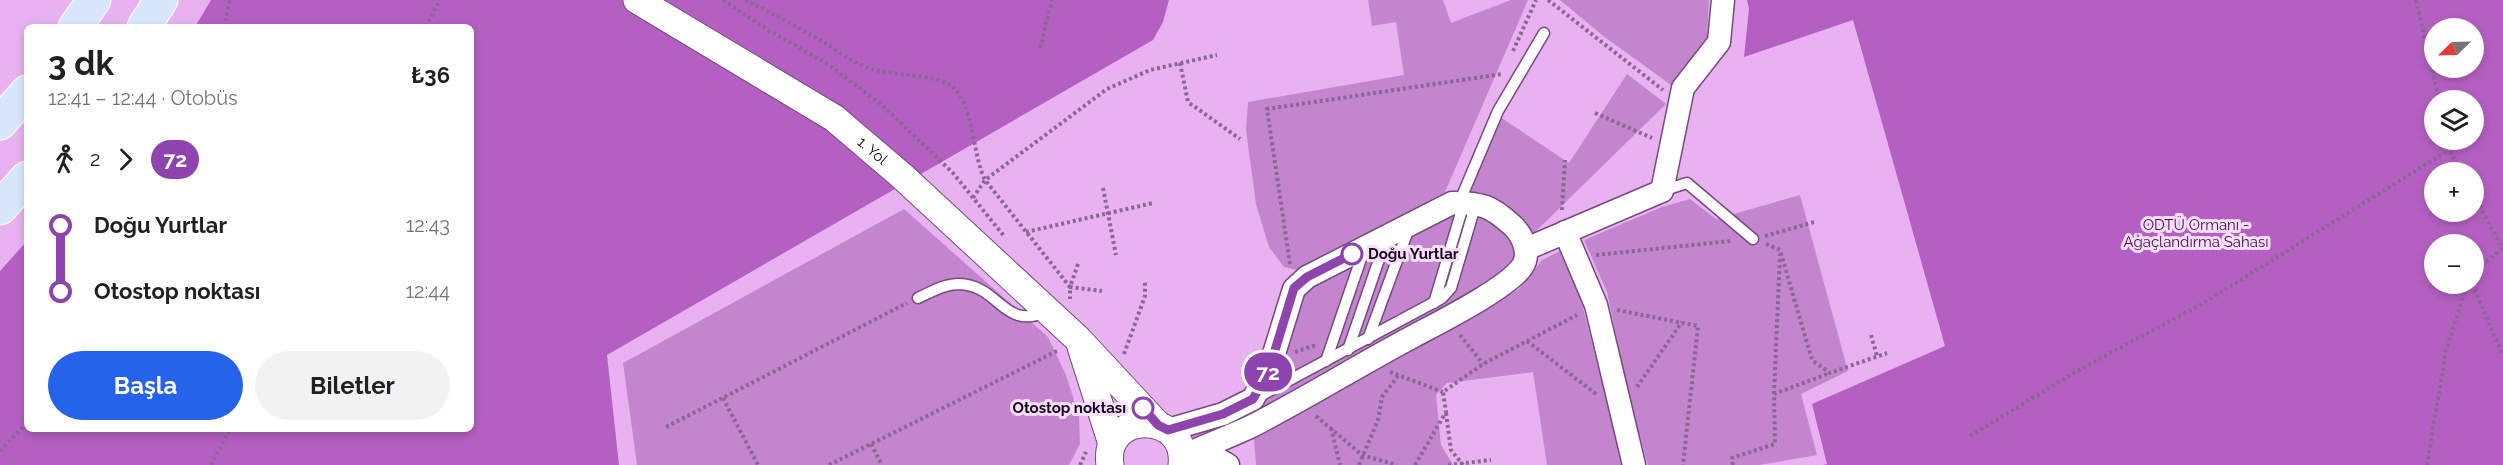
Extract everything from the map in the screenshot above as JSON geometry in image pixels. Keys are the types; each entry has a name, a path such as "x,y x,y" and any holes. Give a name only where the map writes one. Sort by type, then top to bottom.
{"main road":[{"path":"77,24 94,0"},
{"path":"146,24 161,0"},
{"path":"0,123 24,95"},
{"path":"0,208 24,181"}],"street":[{"name":"1. Yol","path":"637,0 688,33 834,118 1059,310 1079,340 1174,437 1182,460"},
{"path":"1526,249 1662,191 1683,88 1719,42 1723,0"},
{"path":"1111,454 1118,434 1137,423 1163,428 1223,414 1253,399 1269,370 1294,288 1307,277 1452,203 1466,203 1503,217 1519,232 1526,249 1523,266 1509,280 1440,311 1357,356 1296,400 1250,427 1182,460"},
{"path":"1563,233 1596,305 1634,465"},
{"path":"1079,340 1111,454"},
{"path":"1182,460 1216,458 1228,465"}],"lane":[{"path":"1368,339 1440,311 1451,288 1466,203 1498,111 1544,33"},
{"path":"1662,191 1687,183 1753,239"},
{"path":"1253,399 1326,361 1357,356 1368,339 1410,225"},
{"path":"1357,356 1387,236"},
{"path":"1326,361 1365,247"},
{"path":"918,298 941,287 957,284 975,286 1006,310 1020,317 1035,317 1059,310"}],"path":[{"path":"225,24 230,0"},
{"path":"428,24 440,0"},
{"path":"723,0 768,30 826,63 882,105 953,173 1010,243"},
{"path":"745,0 782,18 867,68 895,75 934,78 953,87 967,110 977,165 985,180 1070,287 1102,291"},
{"path":"1040,48 1052,0"},
{"path":"1548,0 1680,104"},
{"path":"2416,0 2437,90"},
{"path":"974,198 985,180 1107,89 1150,70 1217,54"},
{"path":"1180,62 1188,102 1240,139"},
{"path":"1294,288 1267,109 1503,74"},
{"path":"1595,113 1672,146"},
{"path":"1970,436 2077,371 2200,305 2449,150 2456,162"},
{"path":"1563,233 1564,160"},
{"path":"1103,188 1116,255"},
{"path":"1026,232 1153,203"},
{"path":"2484,213 2503,248 2484,264"},
{"path":"1575,256 1753,239 1814,222"},
{"path":"1753,239 1780,250"},
{"path":"1780,250 1812,360 1830,373"},
{"path":"1733,465 1732,458 1775,444 1774,394 1780,250"},
{"path":"1059,310 1078,264"},
{"path":"1122,360 1145,296 1145,280"},
{"path":"2427,465 2446,351 2464,294"},
{"path":"2476,294 2503,355"},
{"path":"666,427 918,298"},
{"path":"1443,392 1484,364 1596,305 1698,326 1683,465"},
{"path":"1440,311 1484,364"},
{"path":"1273,357 1306,350 1318,343 1341,318"},
{"path":"1527,342 1620,413 1682,322"},
{"path":"1871,335 1877,356"},
{"path":"829,465 1079,340"},
{"path":"1774,394 1887,353"},
{"path":"1357,356 1398,376 1443,392"},
{"path":"1359,465 1378,420 1382,398 1398,376"},
{"path":"1443,392 1452,450 1463,464"},
{"path":"723,398 758,465"},
{"path":"1296,400 1362,455 1397,465"},
{"path":"1415,465 1446,412"},
{"path":"0,451 24,426"},
{"path":"1330,427 1340,465"},
{"path":"211,465 228,432"},
{"path":"871,444 882,465"},
{"path":"1448,465 1491,460"}],"shaded area":[{"path":"1368,0 1443,0 1451,23 1511,0 1528,0 1445,192 1297,270 1284,267 1269,247 1256,204 1246,130 1248,102 1404,75 1396,22 1372,26"},
{"path":"1560,0 1709,0 1707,37 1671,85 1602,35"},
{"path":"1627,74 1666,104 1533,234 1512,209 1496,198 1477,192 1465,192 1497,115 1569,163"},
{"path":"1800,195 1848,371 1801,394 1817,455 1759,465 1648,465 1629,398 1607,292 1584,240 1662,207 1690,199 1716,219"},
{"path":"1452,203 1503,217 1523,266 1183,456 1174,437 1253,399 1294,289"},
{"path":"904,209 1048,337 1066,375 1079,416 1080,444 1069,465 637,465 623,363"},
{"path":"1560,251 1581,300 1623,465 1547,465 1533,372 1447,383 1436,395 1441,445 1453,465 1256,465 1254,439 1519,289 1542,260"}],"green space":[{"path":"211,0 1169,0 1163,22 1153,40 607,355 619,465 0,465 0,271 24,244 24,432 474,432 474,24 197,24"},
{"name":"ODTÜ Ormanı - Ağaçlandırma Sahası","path":"1747,0 2503,0 2503,465 1823,465 1827,464 1812,404 1945,346 1853,20 1744,57 1749,9"}],"bus line":[{"name":"72","path":"1143,408 1158,425 1168,430 1223,414 1253,399 1269,370 1294,288 1307,277 1352,254"}],"place":[{"name":"Doğu Yurtlar","path":"1352,254"},
{"name":"Otostop noktası","path":"1143,408"}]}
